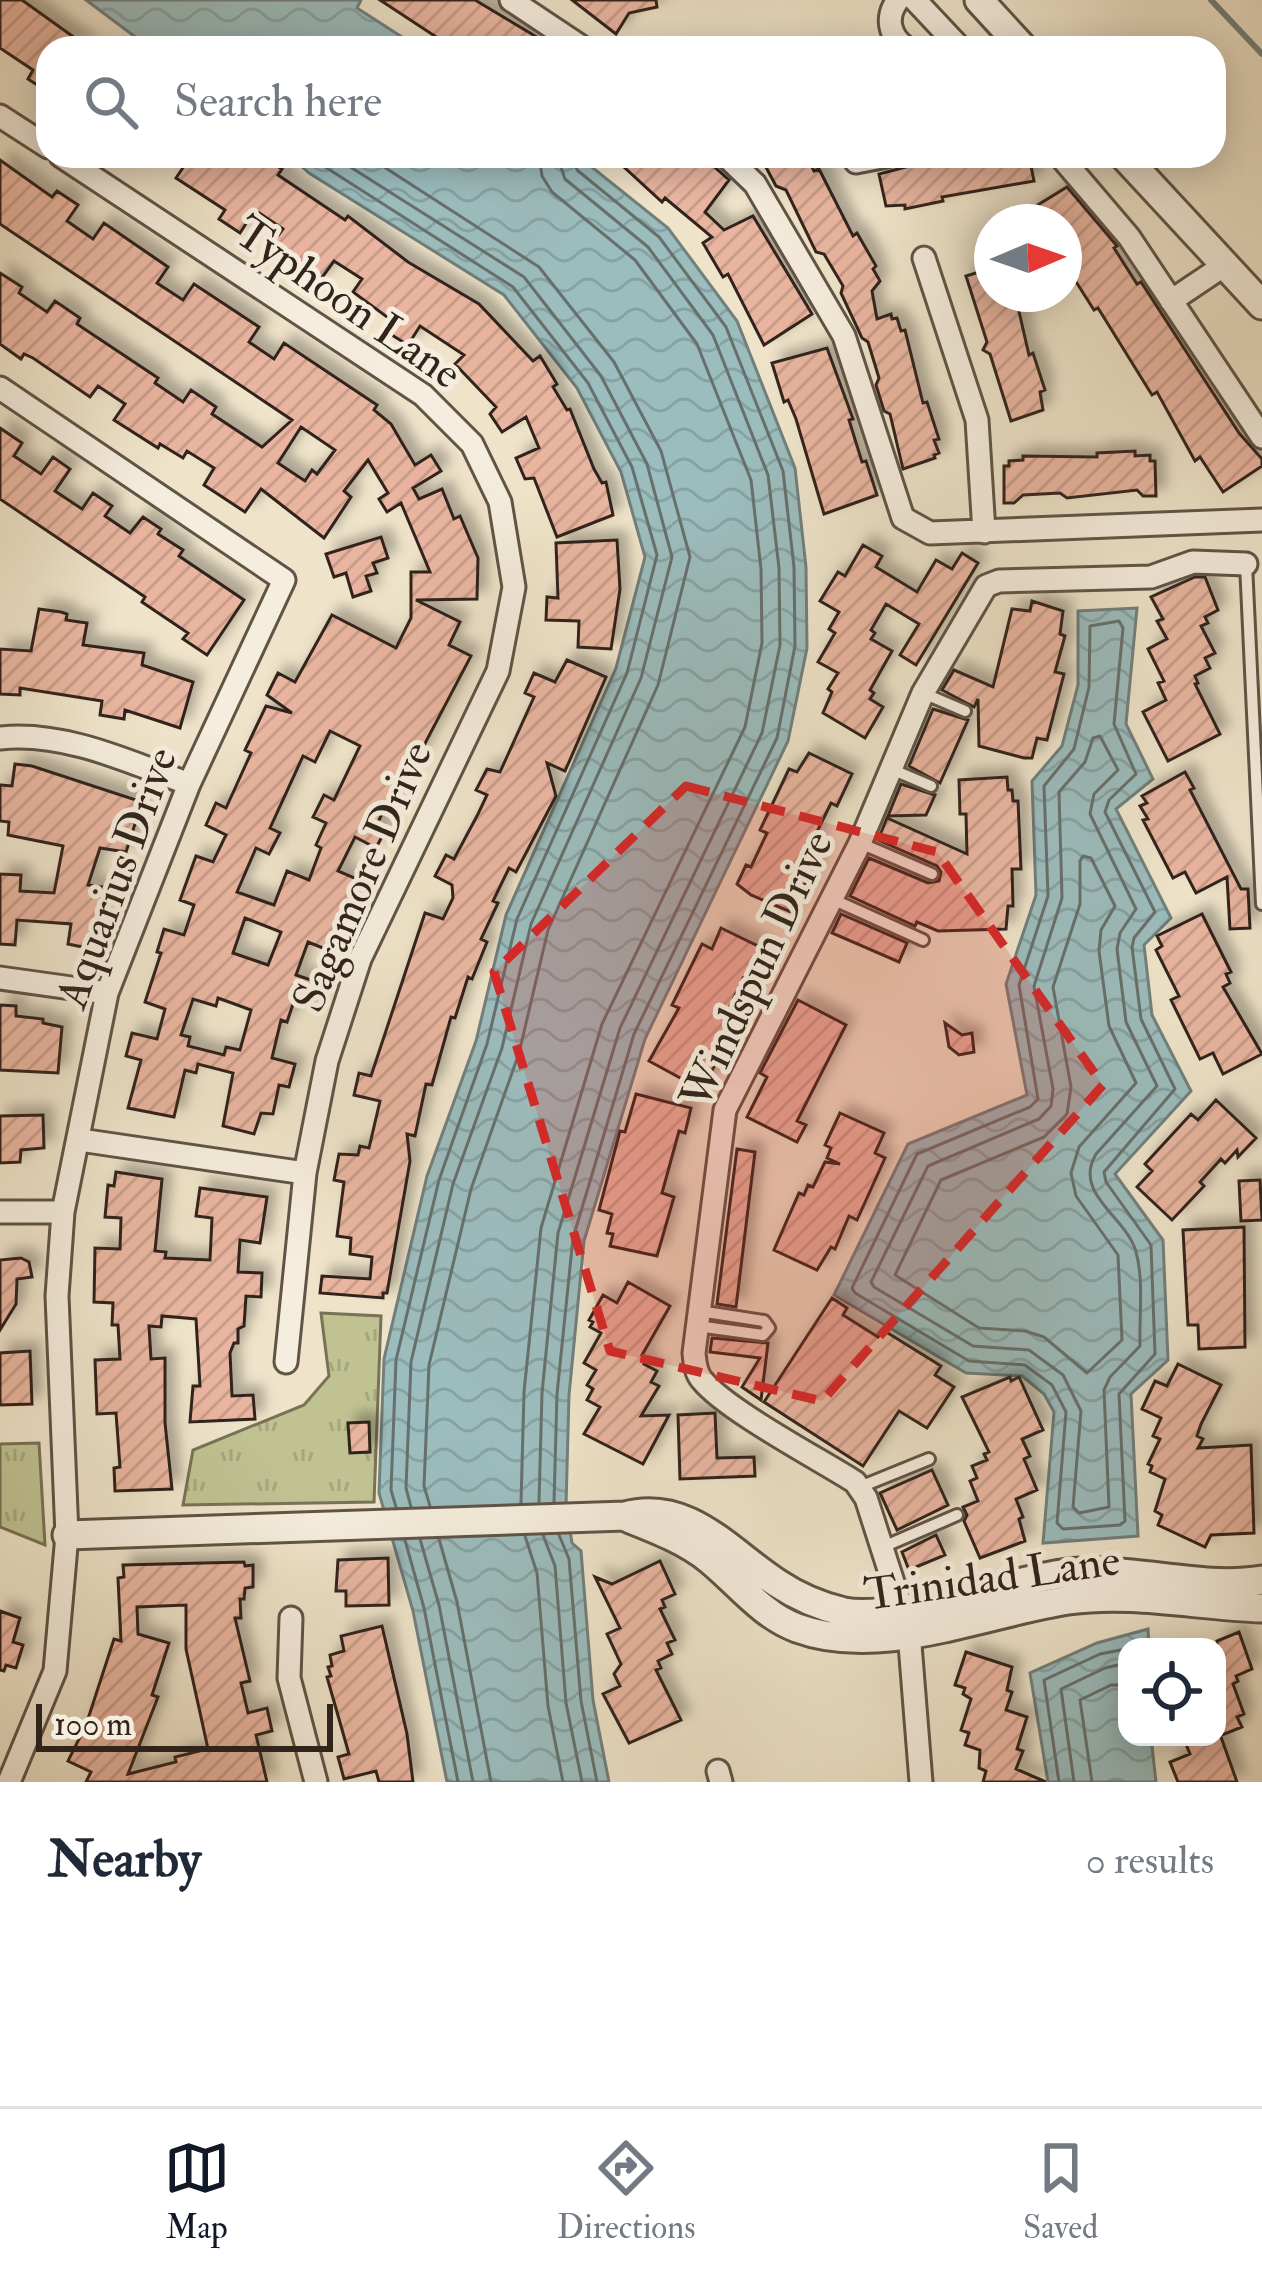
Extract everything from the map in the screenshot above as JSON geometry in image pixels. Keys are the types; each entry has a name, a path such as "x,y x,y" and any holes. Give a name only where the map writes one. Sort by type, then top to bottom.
{"street":[{"path":"511,0 565,36"},
{"path":"896,36 890,17 898,0"},
{"path":"915,0 942,36"},
{"path":"979,0 1012,36"},
{"path":"0,116 36,139"},
{"name":"Typhoon Lane","path":"79,168 423,394 472,444 500,502"},
{"path":"738,168 755,184 844,337 903,518 930,533 1262,521"},
{"path":"1070,168 1129,237 1262,437"},
{"path":"1135,168 1262,305"},
{"path":"923,257 977,420 984,532"},
{"path":"1172,301 1226,264"},
{"name":"Aquarius Drive","path":"0,388 284,580 189,784 107,993 64,1213 57,1296 67,1534 56,1671 12,1781"},
{"name":"Sagamore Drive","path":"286,1362 305,1173 327,1061 360,959 498,670 514,587 500,502"},
{"name":"Windspun Drive","path":"860,1487 702,1381 694,1353 725,1110 860,843 923,692 986,586 999,581 1150,577 1193,562 1246,564"},
{"path":"0,738 22,736 105,752 189,784"},
{"path":"0,979 107,993"},
{"path":"80,1140 305,1173"},
{"path":"0,1212 64,1213"},
{"path":"860,1487 906,1620 921,1782"},
{"name":"Trinidad Lane","path":"67,1534 625,1516 707,1557 760,1606 793,1627 866,1641 906,1620 1060,1574 1105,1570 1238,1583 1262,1580"},
{"name":"Trinidad Lane","path":"906,1620 1119,1598 1262,1608"},
{"path":"291,1618 289,1678 316,1782"}],"lane":[{"path":"1246,564 1262,904"},
{"path":"923,692 965,711"},
{"path":"891,769 931,786"},
{"path":"860,843 932,874"},
{"path":"832,899 923,940"},
{"path":"698,1318 764,1321 768,1334 763,1335 698,1318"},
{"path":"860,1487 929,1459"},
{"path":"883,1547 957,1515"}],"highlighted area":[{"path":"686,786 937,852 1103,1085 822,1401 610,1351 494,972"}],"green space":[{"path":"321,1313 381,1316 374,1502 183,1505 193,1450 304,1405 329,1376"},
{"path":"39,1443 45,1545 0,1527 0,1444"}],"water":[{"path":"86,0 361,0 357,8 400,36 134,36"},
{"path":"303,168 593,168 668,228 737,321 795,468 806,567 807,648 788,741 645,1039 584,1241 569,1395 566,1506 572,1543 581,1551 593,1700 609,1782 447,1782 413,1611 379,1493 384,1359 427,1176 476,1041 506,915 616,668 645,557 621,472 577,388 504,295"},
{"path":"1137,608 1126,724 1153,779 1116,809 1171,918 1144,945 1152,1015 1191,1091 1115,1174 1163,1240 1168,1360 1131,1394 1138,1536 1043,1543 1054,1412 1044,1394 1022,1376 966,1373 834,1295 908,1144 1027,1095 1006,984 1036,895 1032,781 1062,746 1078,685 1078,611"},
{"path":"1148,1629 1148,1638 1118,1638 1118,1746 1152,1746 1156,1782 1048,1782 1030,1673 1097,1643"}],"building":[{"path":"0,0 22,0 72,36 36,36 36,84 28,79 33,70 0,48"},
{"path":"380,0 475,0 535,36 435,36"},
{"path":"572,0 656,0 657,7 629,13 616,34"},
{"path":"0,160 52,197 57,191 78,205 67,221 93,239 104,223 168,267 157,283 183,300 194,284 259,327 249,342 274,359 284,343 377,405 374,410 391,424 415,465 431,455 441,471 413,488 419,499 442,489 478,558 477,599 416,600 460,622 449,645 471,656 411,770 405,767 378,822 387,827 376,848 355,837 338,871 357,879 338,928 342,930 333,952 308,942 296,975 320,983 312,1007 294,1001 287,1022 281,1020 272,1058 295,1064 289,1087 279,1085 273,1114 261,1113 254,1134 223,1126 233,1073 198,1064 196,1073 185,1070 174,1117 128,1108 141,1060 126,1056 132,1033 157,1039 165,1009 145,1002 164,929 184,935 194,905 180,900 196,856 213,862 226,835 206,825 216,803 226,808 266,706 292,713 267,695 278,673 295,682 332,615 396,648 411,618 411,572 430,572 401,503 387,512 379,499 388,493 368,460 344,491 351,497 324,538 261,489 245,512 204,485 214,468 187,451 183,458 160,444 158,448 114,420 125,404 98,386 90,397 33,358 24,354 21,359 0,344 0,273 47,312 55,301 80,318 77,324 158,378 155,383 183,402 191,390 216,407 212,414 262,447 292,420 0,224","holes":["301,427 335,450 317,474 312,470 305,481 278,463","330,731 360,746 334,800 324,795 313,817 326,823 309,880 287,871 274,905 237,892 256,848 269,854 280,833 270,828 303,756 315,762","245,918 281,932 268,965 233,953","218,998 251,1010 240,1050 226,1047 224,1055 188,1046 190,1037 181,1035 193,999 216,1006"]},
{"path":"183,168 280,168 278,175 479,304 533,361 540,356 557,384 553,387 570,409 594,469 602,483 606,482 613,515 557,537 534,478 525,479 516,458 539,448 526,417 502,432 490,414 496,407 455,364 464,355 420,326 408,345 387,332 394,322 353,292 362,279 334,261 318,283 300,271 303,263 273,243 283,229 255,210 240,233 219,219 225,210 176,178"},
{"path":"625,168 716,168 729,180 705,212 724,230 753,216 812,314 764,345 728,274 723,277 703,243 712,237 665,198 662,202"},
{"path":"766,168 819,169 853,236 857,233 880,281 872,291 877,319 891,314 901,331 905,330 923,403 927,402 939,439 934,440 939,453 935,458 903,469 890,414 884,411 876,385 879,378 868,342 841,293 843,286 824,254 816,252 786,190 776,186"},
{"path":"902,168 1031,168 1034,181 942,197 943,201 905,209 905,205 886,206 879,174"},
{"path":"1067,187 1081,204 1039,204"},
{"path":"1082,205 1117,246 1137,284 1141,282 1239,433 1262,459 1262,466 1223,492 1200,457 1195,461 1157,392 1152,395 1098,308 1094,310 1082,291"},
{"path":"974,274 974,301 966,276"},
{"path":"977,312 1019,312 1029,355 1033,353 1045,390 1040,392 1043,410 1011,421 990,354 983,350 987,342"},
{"path":"827,348 877,495 824,514 796,419 788,400 784,402 772,363"},
{"path":"0,428 22,443 14,456 41,474 53,457 70,469 55,491 82,509 93,493 112,506 105,516 130,533 143,517 183,550 179,556 244,600 207,655 183,639 188,633 142,602 145,597 0,499"},
{"path":"1135,451 1135,456 1150,455 1150,461 1155,461 1156,496 1143,496 1137,490 1067,498 1060,493 1023,495 1014,503 1004,503 1004,466 1009,461 1023,460 1023,456 1097,457 1097,453"},
{"path":"381,537 388,558 373,563 377,573 366,576 371,591 353,597 346,573 334,577 326,554"},
{"path":"617,540 620,589 611,649 578,647 579,621 546,620 547,597 558,598 556,543"},
{"path":"863,545 882,556 876,567 917,592 936,560 952,569 962,553 978,563 916,665 900,655 919,624 886,604 871,639 892,651 870,690 874,693 870,699 883,707 865,738 823,713 832,692 828,689 838,673 818,662 835,633 829,629 839,612 820,601 838,572 845,576"},
{"path":"1205,577 1218,610 1205,617 1208,623 1201,626 1215,653 1205,658 1210,668 1195,676 1195,684 1220,734 1168,761 1143,712 1166,700 1158,683 1164,681 1148,649 1167,639 1151,597"},
{"path":"1032,601 1063,611 1060,634 1065,636 1055,672 1064,674 1047,740 1037,738 1032,758 1024,758 979,746 978,699 974,707 942,690 954,670 993,687 1012,609 1030,611"},
{"path":"39,609 87,623 83,645 144,653 142,665 193,682 180,728 125,710 124,719 100,715 102,701 20,688 20,695 0,694 0,649 31,651"},
{"path":"567,660 606,677 565,771 547,763 556,796 516,872 509,868 493,901 498,903 481,939 487,942 472,979 468,977 455,1018 451,1017 432,1085 426,1084 415,1136 407,1134 410,1161 387,1293 383,1298 320,1293 322,1276 370,1279 372,1257 350,1254 351,1238 337,1236 344,1182 334,1180 339,1154 358,1155 360,1146 369,1148 380,1101 354,1095 359,1073 371,1076 425,913 443,919 453,898 452,885 435,876 446,855 454,859 478,814 487,795 476,790 487,769 500,772 534,697 525,693 534,673 555,682"},
{"path":"933,709 968,720 940,783 909,766"},
{"path":"809,753 852,774 812,842 817,844 813,854 818,857 791,912 737,884 767,833 760,830 789,769 797,772"},
{"path":"15,764 142,802 126,852 100,848 88,885 103,887 92,949 68,944 71,924 17,920 15,945 0,944 0,874 21,875 20,891 54,893 63,846 8,835 9,822 0,821 0,785 12,786"},
{"path":"1185,772 1241,889 1248,889 1250,928 1230,929 1227,877 1196,893 1185,872 1173,878 1143,820 1148,819 1140,806 1147,803 1142,796"},
{"path":"1007,777 1013,801 1018,801 1021,869 1012,869 1013,906 1008,906 1006,929 938,931 917,922 915,926 850,896 869,858 928,883 939,881 937,866 878,840 887,818 967,854 959,780"},
{"path":"901,784 935,795 926,815 888,816"},
{"path":"841,914 907,943 899,962 832,933"},
{"path":"1202,914 1231,972 1226,974 1230,983 1223,987 1262,1054 1223,1074 1213,1053 1200,1059 1171,1000 1179,996 1156,950 1162,946 1157,936"},
{"path":"721,928 764,949 749,981 743,978 725,1017 730,1020 725,1029 731,1032 704,1087 697,1087 649,1061 679,1008 672,1005 702,944 712,949"},
{"path":"798,1000 846,1025 797,1121 806,1125 797,1142 747,1117 767,1077 760,1073"},
{"path":"0,1005 16,1006 16,1016 62,1027 58,1073 0,1070"},
{"path":"945,1023 962,1035 972,1033 974,1052 959,1055 949,1047"},
{"path":"636,1094 691,1108 685,1133 679,1131 662,1193 674,1197 657,1256 610,1246 613,1234 607,1233 612,1214 599,1210 620,1131 625,1132"},
{"path":"1216,1100 1256,1138 1238,1157 1237,1150 1225,1163 1221,1159 1200,1182 1204,1186 1172,1220 1137,1187 1152,1171 1145,1164 1191,1114 1198,1120"},
{"path":"840,1113 884,1133 875,1153 885,1158 857,1220 849,1216 835,1249 831,1247 817,1270 774,1250 799,1193 804,1195 808,1185 813,1187 825,1162 840,1164 827,1158 831,1148 825,1145"},
{"path":"43,1115 44,1148 21,1150 20,1162 0,1163 0,1116"},
{"path":"737,1149 755,1152 736,1307 717,1304"},
{"path":"116,1172 162,1179 155,1251 166,1252 165,1258 210,1260 212,1218 196,1216 200,1188 267,1197 260,1243 240,1240 238,1272 262,1273 261,1297 246,1296 244,1326 238,1329 238,1343 230,1353 232,1396 253,1395 255,1419 190,1422 193,1386 200,1386 196,1319 162,1316 161,1327 149,1326 151,1359 165,1358 172,1489 115,1491 114,1468 120,1467 116,1413 97,1414 95,1360 120,1359 118,1325 112,1325 113,1303 94,1302 95,1248 120,1249 121,1218 105,1217 108,1185 114,1186"},
{"path":"1260,1180 1262,1220 1241,1221 1239,1181"},
{"path":"1244,1227 1245,1347 1199,1349 1198,1325 1188,1325 1183,1230"},
{"path":"0,1260 29,1262 32,1277 17,1279 16,1304 0,1330"},
{"path":"628,1282 670,1306 642,1355 647,1358 644,1364 657,1371 651,1382 659,1386 641,1416 669,1415 643,1464 584,1434 600,1407 587,1400 593,1389 587,1385 596,1370 584,1363 601,1333 590,1327 593,1322 589,1320 603,1295 617,1303"},
{"path":"832,1298 847,1308 843,1315 878,1337 883,1330 941,1366 935,1375 954,1387 927,1428 899,1411 863,1466 764,1402"},
{"path":"712,1338 768,1343 761,1400 742,1387 760,1358 710,1352"},
{"path":"30,1351 32,1404 0,1405 0,1353"},
{"path":"1178,1364 1221,1385 1201,1424 1197,1436 1203,1439 1198,1448 1251,1445 1254,1533 1211,1535 1205,1547 1158,1525 1162,1515 1155,1511 1165,1479 1150,1472 1148,1464 1160,1439 1153,1436 1161,1418 1142,1409 1155,1381 1167,1386"},
{"path":"1010,1377 1011,1381 1019,1377 1043,1430 1022,1439 1030,1456 1024,1459 1037,1490 1016,1499 1025,1541 980,1558 963,1507 978,1501 970,1481 977,1478 972,1466 987,1460 984,1454 989,1452 962,1397"},
{"path":"715,1413 717,1458 754,1457 755,1476 680,1479 678,1415"},
{"path":"369,1422 370,1452 350,1453 348,1423"},
{"path":"932,1470 948,1505 897,1530 880,1493"},
{"path":"936,1535 945,1555 909,1570 902,1552"},
{"path":"388,1558 389,1605 346,1606 346,1591 336,1591 338,1560"},
{"path":"660,1561 675,1594 662,1600 665,1607 660,1609 675,1640 667,1643 672,1654 658,1661 661,1668 656,1670 681,1720 629,1743 603,1694 620,1686 614,1674 621,1664 607,1634 620,1628 595,1577 612,1584"},
{"path":"123,1565 253,1565 253,1587 245,1588 241,1618 235,1618 250,1681 241,1683 248,1713 267,1708 272,1731 256,1735 267,1782 86,1782 91,1772 68,1761 86,1725 114,1639 121,1641 118,1578 124,1577","holes":["186,1605 186,1649 208,1749 128,1774 158,1697 152,1695 169,1643 138,1634 137,1607"]},
{"path":"0,1611 20,1618 13,1642 23,1645 16,1668 6,1665 4,1671 0,1670"},
{"path":"382,1626 413,1782 379,1782 376,1771 344,1779 338,1757 349,1754 327,1677 331,1676 330,1655 344,1651 341,1636"},
{"path":"1239,1632 1252,1669 1236,1676 1238,1681 1233,1684 1244,1714 1237,1717 1242,1727 1226,1733 1224,1638"},
{"path":"966,1652 1012,1667 1006,1710 1027,1717 1016,1769 1046,1782 983,1782 986,1771 979,1768 980,1750 965,1745 969,1733 961,1730 971,1699 963,1694 965,1688 955,1685"},
{"path":"1187,1746 1224,1746 1237,1782 1178,1782 1170,1762 1190,1754"}],"waterway":[{"path":"1211,0 1262,54"}]}
